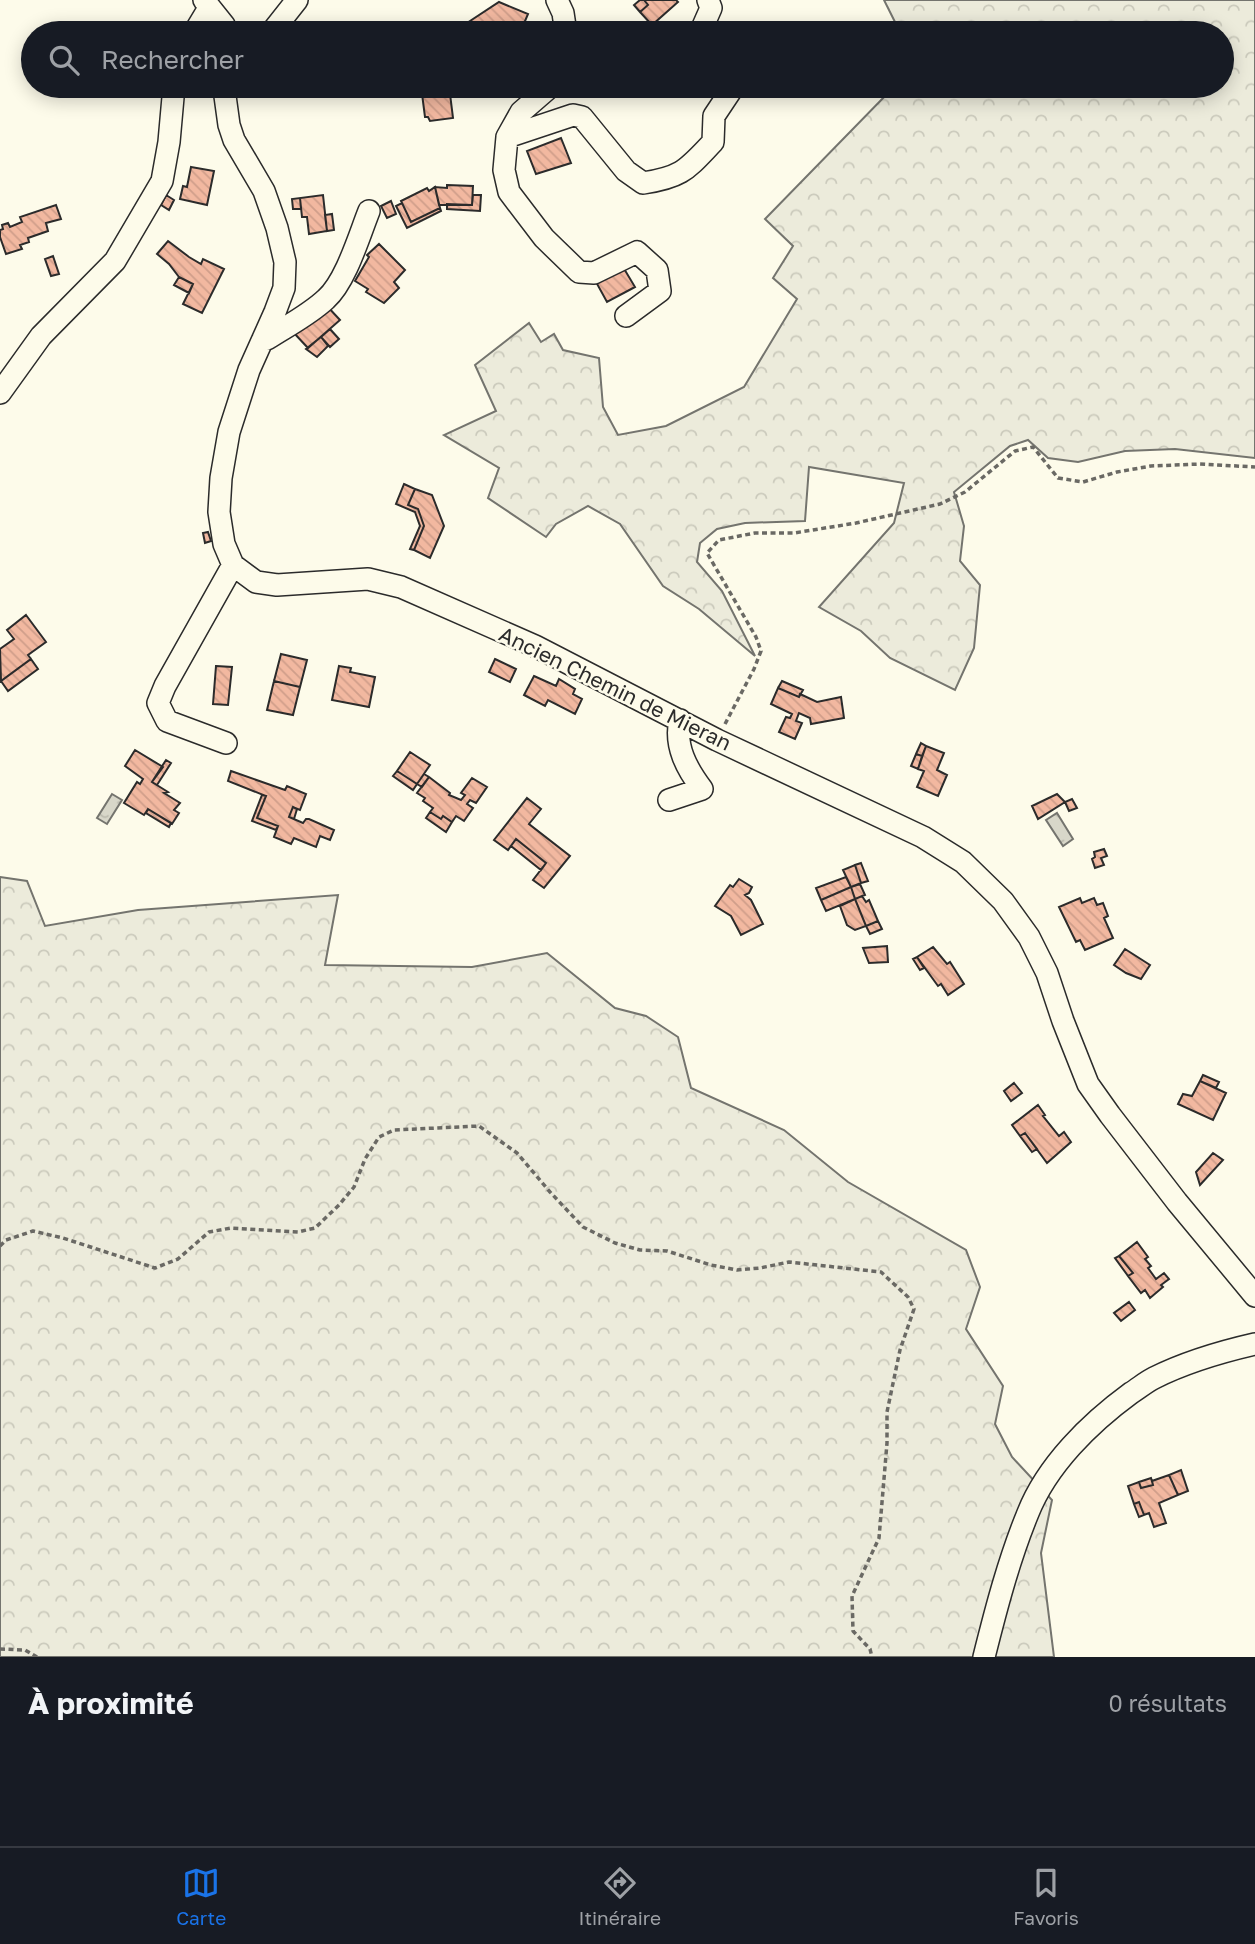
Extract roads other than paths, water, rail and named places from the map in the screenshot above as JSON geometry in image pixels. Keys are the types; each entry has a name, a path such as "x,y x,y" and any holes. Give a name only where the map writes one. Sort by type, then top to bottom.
{"street":[{"path":"280,21 297,0"},
{"path":"557,0 564,21"},
{"path":"705,21 711,8 708,0"},
{"path":"199,21 207,4 221,21"},
{"path":"0,393 41,336 115,261 162,181 173,98"},
{"path":"225,98 234,140 264,191 277,228 285,262 284,288 249,370 229,432 221,478 219,512 224,544 233,565 165,686 158,704 167,721 226,743"},
{"path":"537,98 521,112 507,137 504,170 509,192 544,238 579,272 594,273 637,252 657,270 660,291 626,316"},
{"path":"507,137 573,115 582,117 626,171 643,183 664,180 685,171 713,142 714,116 726,98"},
{"path":"263,339 319,306 333,292 342,279 369,211"},
{"name":"Ancien Chemin de Mieran","path":"233,565 256,582 276,585 368,579 401,587 535,646 717,740 923,837 963,862 1003,901 1029,937 1047,973 1088,1084 1177,1202 1255,1296"},
{"path":"669,800 702,789 686,767 677,732 680,720"},
{"path":"984,1657 996,1608 1028,1511 1055,1464 1091,1426 1151,1379 1212,1355 1255,1344"}],"water":[{"path":"112,794 122,800 107,824 97,818"},
{"path":"1057,813 1073,839 1063,846 1046,820"}]}
